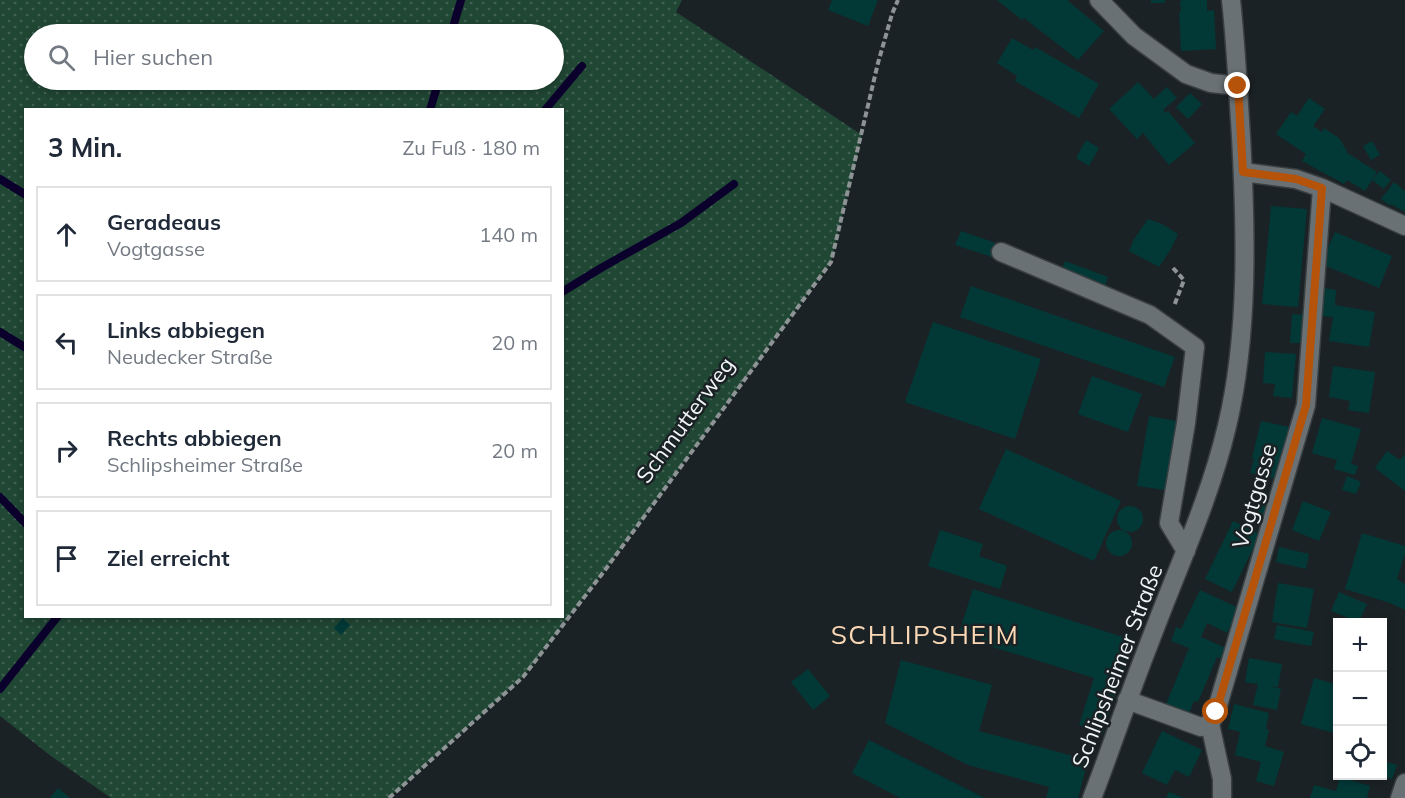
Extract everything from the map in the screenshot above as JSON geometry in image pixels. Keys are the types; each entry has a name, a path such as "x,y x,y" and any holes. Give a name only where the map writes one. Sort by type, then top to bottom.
{"street":[{"path":"1099,0 1134,36 1186,74 1211,83 1238,86"},
{"name":"Schlipsheimer Straße","path":"1092,798 1186,551 1227,425 1236,373 1243,308 1244,240 1243,172 1231,0"},
{"path":"1243,172 1296,179 1322,188 1405,226"},
{"name":"Vogtgasse","path":"1210,724 1216,712 1306,405 1322,188"},
{"name":"Schlipsheimer Straße","path":"1001,252 1150,315 1195,347 1186,423 1169,523 1186,551"},
{"path":"1128,700 1201,727 1210,724 1222,779 1222,798"},
{"path":"1400,798 1405,783"}],"path":[{"name":"Schmutterweg","path":"388,798 523,677 605,570 831,262 878,63 898,0"},
{"path":"1173,268 1184,280 1174,304"}],"green space":[{"path":"0,0 682,0 676,12 862,135 831,262 605,570 523,677 389,798 111,798 51,756 0,716"}],"building":[{"path":"832,0 878,0 868,26 828,10"},
{"path":"997,0 1067,0 1104,31 1078,60"},
{"path":"1151,0 1165,0 1165,3 1151,3"},
{"path":"1207,0 1207,11 1214,10 1216,49 1181,51 1179,12 1181,12 1180,1"},
{"path":"1012,38 1033,50 1035,47 1099,84 1079,118 1015,81 1017,76 997,63"},
{"path":"1138,82 1154,99 1167,87 1177,98 1163,110 1166,113 1168,111 1195,143 1169,165 1143,133 1137,139 1109,109"},
{"path":"1190,93 1202,104 1188,119 1176,107"},
{"path":"1309,98 1325,109 1313,126 1322,132 1324,128 1339,138 1346,152 1377,172 1365,191 1347,180 1344,184 1302,161 1306,154 1276,134 1291,112 1297,116"},
{"path":"1086,140 1099,148 1089,166 1076,158"},
{"path":"1372,141 1380,155 1371,160 1363,146"},
{"path":"1380,171 1391,180 1384,189 1372,180"},
{"path":"1394,182 1405,191 1405,212 1391,204 1390,206 1381,199"},
{"path":"1271,206 1307,209 1298,307 1262,304"},
{"path":"1148,219 1178,234 1159,267 1129,251 1134,239"},
{"path":"961,231 996,243 992,257 955,245"},
{"path":"1335,232 1392,256 1379,288 1321,264"},
{"path":"1065,261 1108,277 1104,289 1061,272"},
{"path":"971,286 1175,357 1164,387 960,317"},
{"path":"1324,288 1336,290 1335,305 1375,312 1369,347 1329,341 1333,317 1320,316"},
{"path":"1292,314 1304,315 1303,343 1290,343"},
{"path":"933,322 1041,359 1015,439 905,402"},
{"path":"1265,352 1296,354 1292,398 1273,396 1275,384 1263,383"},
{"path":"1333,366 1375,372 1369,413 1348,410 1350,401 1329,397"},
{"path":"1092,376 1142,394 1128,432 1078,414"},
{"path":"1149,416 1177,421 1165,490 1137,486"},
{"path":"1322,418 1361,429 1351,464 1358,466 1355,475 1334,469 1337,460 1312,453"},
{"path":"1261,421 1289,427 1277,479 1250,473"},
{"path":"1006,449 1121,501 1094,561 979,509"},
{"path":"1387,451 1400,460 1405,454 1405,491 1375,468"},
{"path":"1347,476 1361,482 1356,494 1342,490"},
{"path":"1262,491 1274,496 1264,527 1251,523"},
{"path":"1303,501 1331,512 1319,541 1292,530"},
{"path":"1130,506 1139,510 1143,519 1139,528 1130,532 1121,528 1117,519 1121,510"},
{"path":"1233,521 1260,534 1232,592 1205,579"},
{"path":"940,530 983,544 979,556 1007,566 1000,589 928,566"},
{"path":"1119,530 1128,534 1132,543 1128,552 1119,556 1110,552 1106,543 1110,534"},
{"path":"1362,533 1405,546 1405,554 1397,579 1405,584 1405,610 1345,589"},
{"path":"1279,547 1309,554 1306,569 1276,562"},
{"path":"1278,583 1314,589 1307,628 1272,622"},
{"path":"973,589 1132,640 1103,733 1079,725 1094,678 980,643 982,637 960,630"},
{"path":"1200,590 1239,608 1227,633 1207,623 1201,637 1226,648 1222,659 1217,657 1198,702 1194,701 1188,716 1165,707 1189,648 1171,641 1176,627 1181,629"},
{"path":"1339,592 1367,604 1361,618 1349,618 1331,611"},
{"path":"343,618 350,625 341,635 334,628"},
{"path":"1277,625 1314,632 1311,646 1274,639"},
{"path":"1249,658 1282,664 1278,687 1269,686 1281,689 1277,710 1253,705 1258,684 1245,682"},
{"path":"901,660 992,685 979,731 1088,760 1078,798 1046,798 1049,787 968,765 885,723"},
{"path":"808,669 830,696 813,710 791,682"},
{"path":"1314,678 1333,684 1333,733 1301,724"},
{"path":"1234,704 1269,713 1266,729 1269,730 1265,746 1284,752 1274,786 1256,781 1261,762 1235,755 1240,732 1228,729"},
{"path":"1162,731 1202,750 1189,777 1175,770 1167,785 1142,773"},
{"path":"869,740 985,798 900,798 852,773"},
{"path":"1387,762 1397,765 1392,779 1387,777"},
{"path":"1339,780 1350,780 1370,786 1367,798 1310,798 1314,785 1336,791"},
{"path":"58,788 70,798 50,798"},
{"path":"1169,792 1184,798 1166,798"}],"waterway":[{"path":"454,24 461,0"},
{"path":"564,87 582,66"},
{"path":"431,108 436,90"},
{"path":"547,108 562,90"},
{"path":"0,179 24,194"},
{"path":"564,291 681,223 734,184"},
{"path":"0,332 24,347"},
{"path":"0,497 24,522"},
{"path":"0,689 56,618"}],"district":[{"name":"SCHLIPSHEIM","path":"925,634"}],"route":[{"path":"1216,712 1306,405 1322,188 1296,179 1243,172 1238,86"}]}
